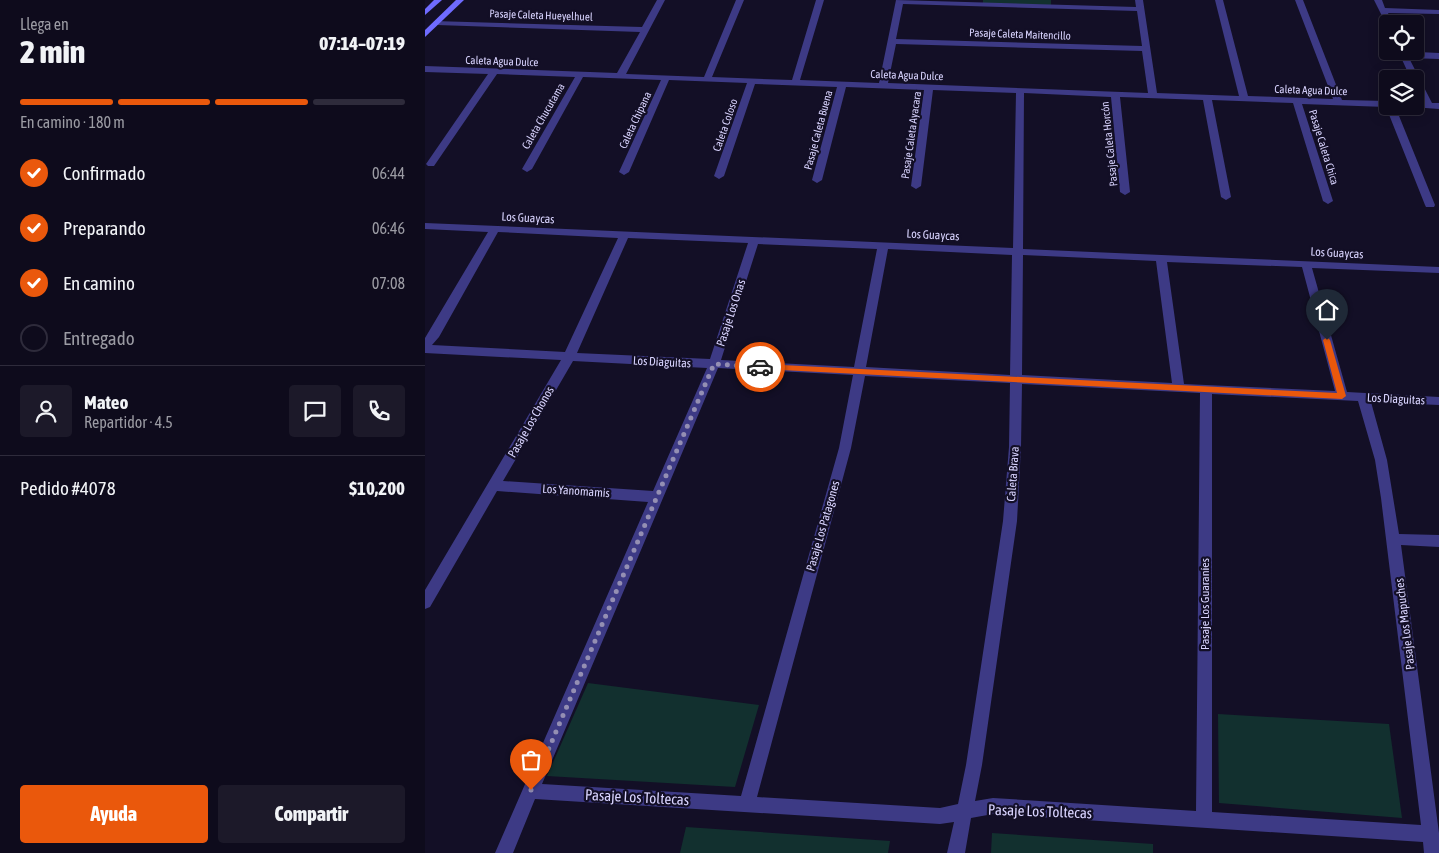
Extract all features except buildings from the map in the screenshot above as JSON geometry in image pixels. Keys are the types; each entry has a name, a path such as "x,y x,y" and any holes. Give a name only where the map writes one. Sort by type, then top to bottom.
{"main road":[{"path":"425,13 438,0"},
{"path":"425,35 460,0"}],"street":[{"path":"620,76 661,0"},
{"path":"707,79 740,0"},
{"path":"795,83 820,0"},
{"path":"1219,0 1244,99"},
{"path":"1299,0 1338,102"},
{"path":"1377,0 1385,15"},
{"path":"883,86 900,1 1140,4 1153,95"},
{"path":"1383,10 1439,12"},
{"name":"Pasaje Caleta Hueyelhuel","path":"437,23 645,30"},
{"name":"Pasaje Caleta Maitencillo","path":"892,41 1146,50"},
{"path":"1424,55 1439,56"},
{"path":"1406,60 1428,105"},
{"name":"Caleta Agua Dulce","path":"425,69 1379,104"},
{"path":"431,164 494,72"},
{"name":"Caleta Chucutama","path":"527,169 580,75"},
{"name":"Caleta Chipana","path":"624,172 666,78"},
{"name":"Caleta Coloso","path":"719,176 752,81"},
{"name":"Pasaje Caleta Buena","path":"817,180 841,84"},
{"name":"Pasaje Caleta Ayacara","path":"916,186 929,87"},
{"name":"Caleta Brava","path":"956,853 966,811 1009,521 1015,447 1020,91"},
{"name":"Pasaje Caleta Horcón","path":"1115,94 1125,192"},
{"path":"1207,97 1226,197"},
{"name":"Pasaje Caleta Chica","path":"1297,100 1327,201"},
{"path":"1424,105 1439,106"},
{"path":"1393,115 1430,205"},
{"name":"Los Guaycas","path":"425,226 1439,270"},
{"path":"425,345 433,337 495,229"},
{"name":"Pasaje Los Chonos","path":"425,603 569,357 625,234"},
{"name":"Pasaje Los Onas","path":"504,853 714,364 754,240"},
{"name":"Pasaje Los Patagones","path":"747,803 845,448 883,246"},
{"path":"1161,258 1179,388"},
{"path":"1306,264 1342,396"},
{"name":"Los Diaguitas","path":"425,349 1439,401"},
{"name":"Pasaje Los Guaraníes","path":"1204,819 1206,389"},
{"name":"Pasaje Los Mapuches","path":"1363,397 1381,460 1394,539 1433,853"},
{"name":"Los Yanomamis","path":"494,486 657,497"},
{"path":"1394,539 1439,542"},
{"name":"Pasaje Los Toltecas","path":"531,790 940,816 993,806 1430,834"}],"green space":[{"path":"983,0 1051,0 1051,5 983,3"},
{"path":"588,683 759,705 735,787 547,776"},
{"path":"1218,714 1389,724 1402,818 1219,803"},
{"path":"686,827 890,841 888,853 680,853"},
{"path":"992,833 1153,844 1153,853 991,853"}],"way so far":[{"path":"531,790 714,364 760,367"}],"route":[{"path":"760,367 1342,396 1327,340"}]}
